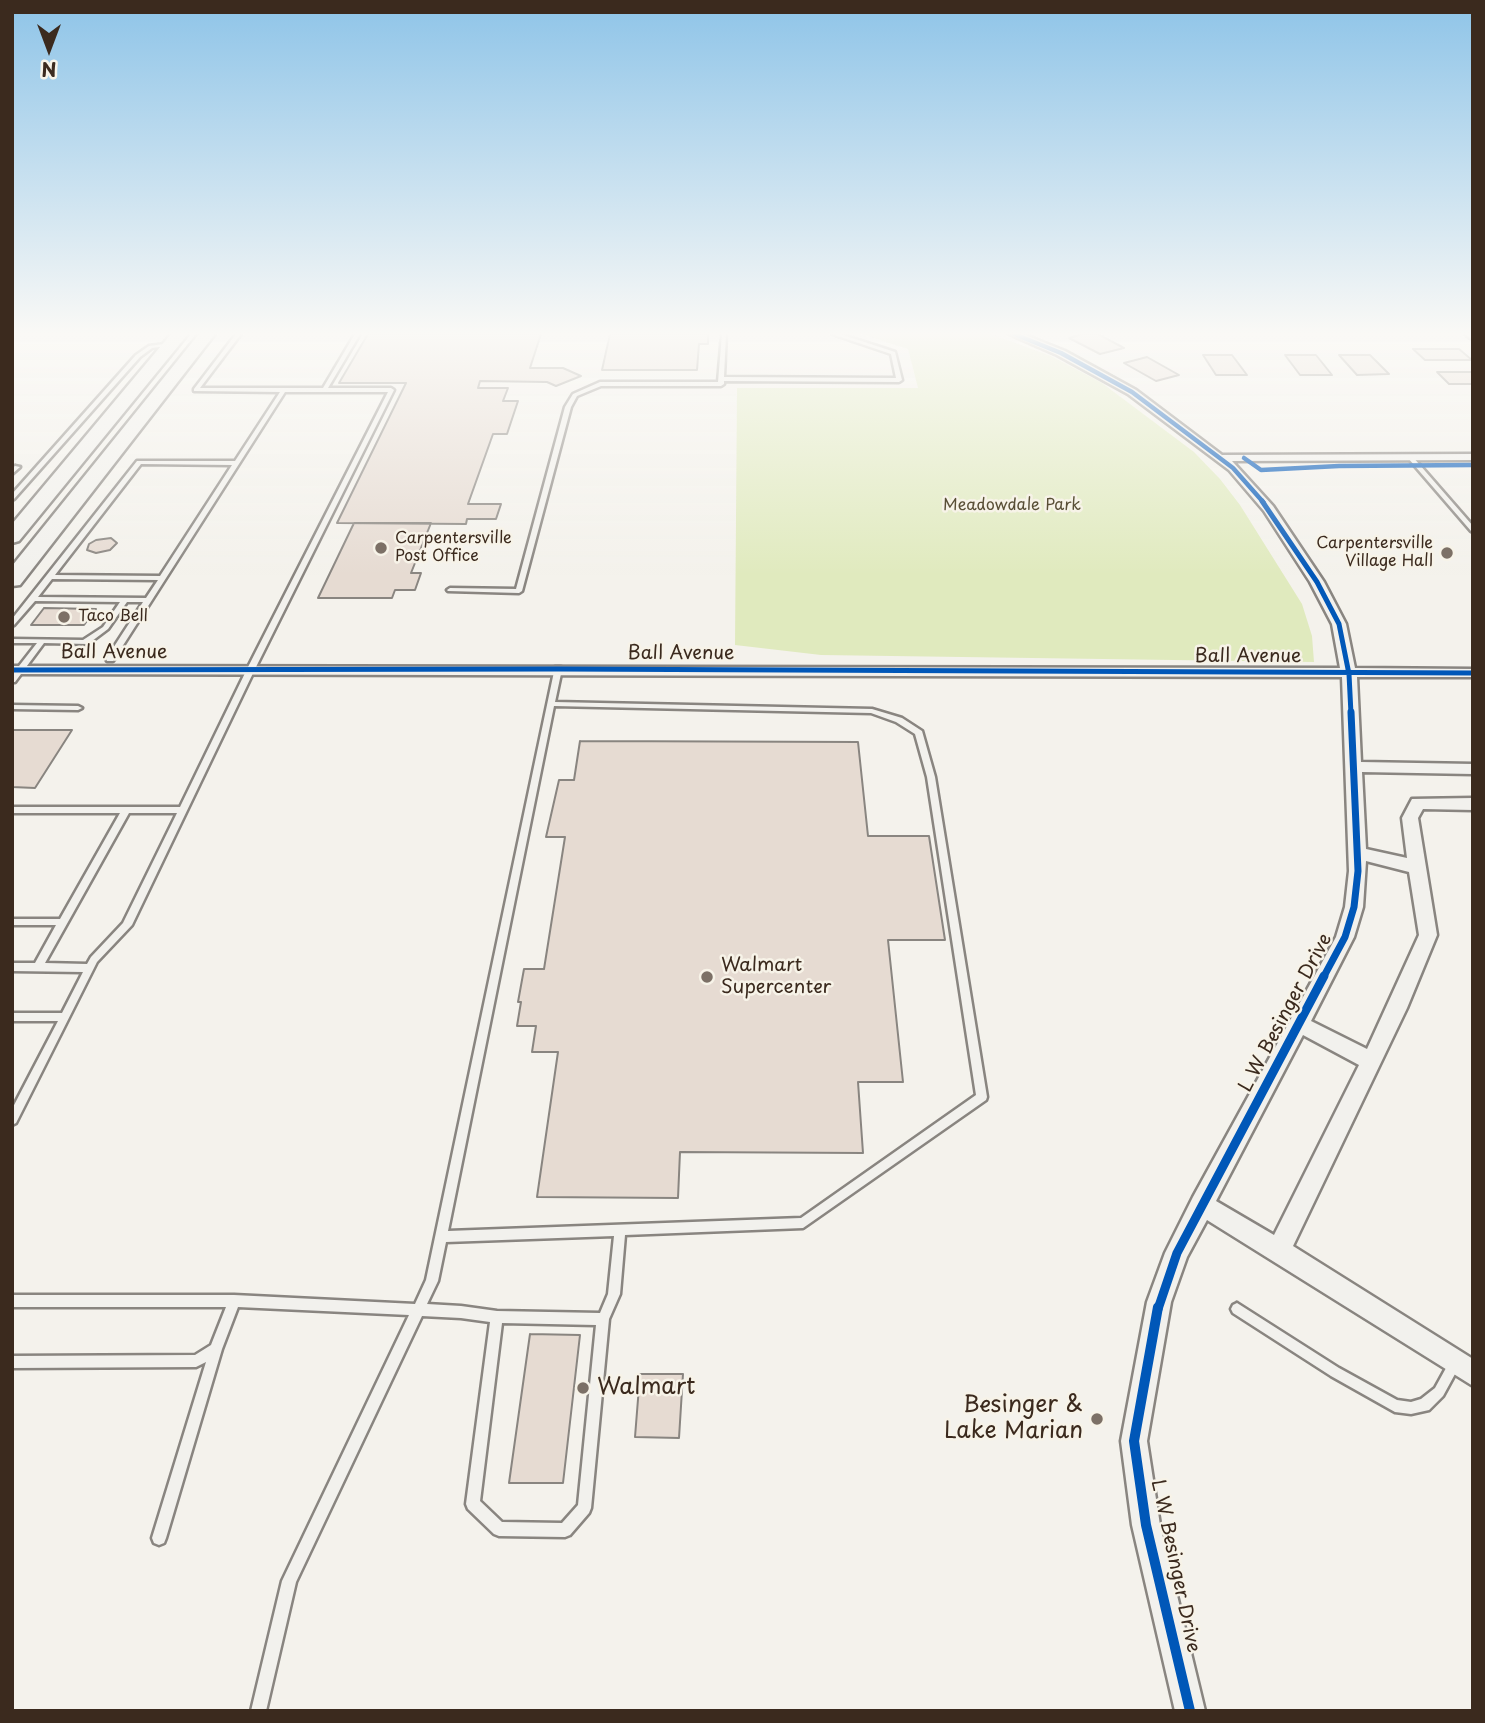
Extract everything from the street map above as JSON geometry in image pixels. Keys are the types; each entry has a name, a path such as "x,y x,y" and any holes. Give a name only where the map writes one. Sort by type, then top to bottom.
{"main road":[{"path":"12,537 114,414"},
{"path":"12,580 143,414"}],"street":[{"name":"L W Besinger Drive","path":"1161,414 1222,458 1269,509 1317,582 1339,624 1349,674 1358,871 1354,907 1345,937 1177,1253 1159,1303 1145,1370 1134,1440 1146,1525 1190,1711"},
{"path":"1222,458 1473,457"},
{"name":"Ball Avenue","path":"15,673 251,669 1473,673"},
{"path":"1353,767 1473,769"},
{"path":"1279,1250 1371,1061 1428,935 1410,818 1418,803 1473,804"},
{"path":"1357,853 1417,867"},
{"path":"1299,1024 1371,1061"},
{"path":"1201,1204 1279,1250 1464,1369"}],"lane":[{"path":"12,498 86,414"},
{"path":"110,659 268,414"},
{"path":"12,1120 89,968 127,925 379,414"},
{"path":"450,590 519,591 566,414"},
{"path":"1410,457 1473,530"},
{"path":"12,624 139,462 237,463"},
{"path":"49,577 162,578"},
{"path":"33,599 148,600"},
{"path":"12,641 85,642 106,628 125,600"},
{"path":"15,673 41,642"},
{"path":"258,1711 289,1581 432,1281 558,669"},
{"path":"440,1237 803,1223 982,1097 931,777 919,733 899,720 872,711 551,704"},
{"path":"12,707 78,708"},
{"path":"12,810 183,810"},
{"path":"38,967 125,810"},
{"path":"12,922 63,922"},
{"path":"12,967 89,968"},
{"path":"12,1017 64,1017"},
{"path":"497,1317 474,1504 499,1529 565,1530 584,1508 603,1319 614,1294 620,1230"},
{"path":"12,1301 234,1301 461,1312 497,1317 603,1319"},
{"path":"159,1538 216,1349 234,1301"},
{"path":"1237,1309 1364,1390 1395,1406 1411,1408 1424,1405 1464,1369"},
{"path":"12,1363 197,1361 216,1349"}],"green space":[{"name":"Meadowdale Park","path":"737,414 1144,414 1194,452 1240,505 1302,604 1312,636 1314,662 821,655 735,645"}],"building":[{"path":"391,414 514,414 507,434 493,434 468,504 501,504 496,519 467,519 466,524 337,523"},
{"name":"Carpentersville Post Office","path":"354,523 431,523 411,573 421,573 415,590 395,590 392,598 318,598"},
{"path":"111,538 117,543 110,550 96,553 87,550 89,544 96,540"},
{"name":"Taco Bell","path":"44,608 96,609 84,625 31,625"},
{"path":"12,730 72,730 35,788 12,787"},
{"name":"Walmart Supercenter","path":"580,741 858,742 868,836 929,836 945,940 888,940 903,1082 858,1082 863,1153 680,1152 678,1198 537,1197 558,1052 532,1052 536,1026 517,1026 521,1002 518,1002 524,969 544,969 565,837 546,837 559,780 574,780"},
{"path":"530,1334 580,1335 563,1483 509,1483"},
{"path":"640,1374 683,1374 679,1438 635,1437"}],"cycle path":[{"path":"1162,414 1233,468 1269,509 1317,582 1339,624 1349,674 1358,871 1354,907 1345,937 1177,1253 1159,1302 1145,1370 1134,1441 1146,1525 1190,1711"},
{"path":"1244,458 1261,470 1339,466 1473,465"},
{"path":"12,670 558,669 1473,673"}],"place":[{"name":"Carpentersville Post Office","path":"381,548"},
{"name":"Carpentersville Village Hall","path":"1447,553"},
{"name":"Taco Bell","path":"64,617"},
{"name":"Walmart Supercenter","path":"707,977"},
{"name":"Walmart","path":"583,1388"},
{"name":"Besinger & Lake Marian","path":"1097,1419"}]}
